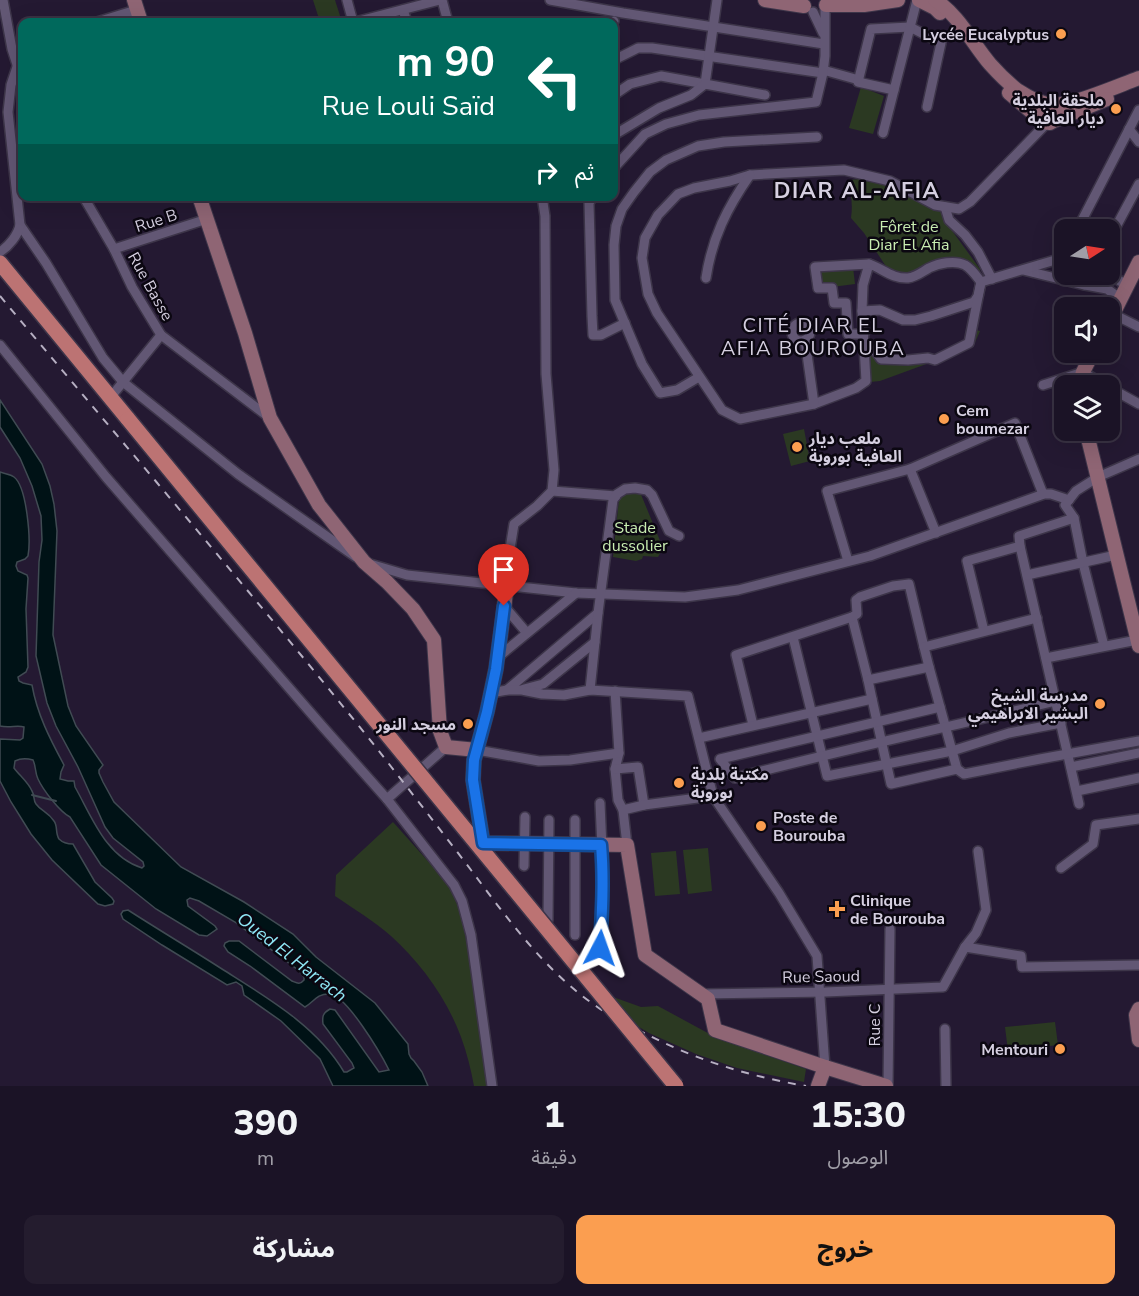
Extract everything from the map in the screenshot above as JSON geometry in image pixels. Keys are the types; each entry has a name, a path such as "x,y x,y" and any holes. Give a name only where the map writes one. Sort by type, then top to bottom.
{"main road":[{"path":"0,263 676,1086"}],"street":[{"path":"347,0 353,18"},
{"path":"370,18 441,0 447,18"},
{"path":"550,0 713,26 824,39"},
{"path":"618,133 659,108 691,95 705,84 717,0"},
{"path":"765,0 816,5 864,5 898,0"},
{"path":"883,134 918,0 935,8 993,78 1047,122"},
{"path":"935,0 946,8 990,64 1007,81 1032,99 1050,105"},
{"path":"0,252 12,240 20,225 8,112 11,85 17,67 2,1"},
{"path":"618,164 645,134 666,124 699,115 816,102 825,56 824,39 816,5"},
{"path":"403,10 406,18"},
{"path":"112,18 137,11"},
{"path":"859,80 871,29 910,27 941,43 927,107"},
{"path":"618,58 639,48 652,48 823,71 894,90"},
{"path":"618,92 630,84 661,76 765,95"},
{"path":"1047,122 1039,115 1040,109 1045,105 1077,100 1139,78"},
{"path":"868,264 863,285 862,311 866,381 856,388 814,404 740,419 722,410 657,313 648,294 642,258 645,238 658,215 678,194 750,175 844,170 890,181 934,205 959,209 970,202 1047,122 1139,85"},
{"path":"1083,219 1139,110"},
{"path":"1129,129 1139,142"},
{"path":"699,377 677,390 660,393 642,364 615,300 616,226 622,209 650,172 666,160 698,146 724,142 817,137"},
{"path":"706,278 709,259 720,227 732,200 750,175"},
{"path":"1120,219 1139,184"},
{"name":"Rue Basse","path":"86,201 161,335 270,418"},
{"path":"202,201 270,418 319,505 364,562 406,575 601,595 685,597 738,590 870,556 1043,494 1069,500"},
{"path":"543,201 545,216 546,374 554,471 552,491 514,524 497,658 491,693 474,760 473,780 483,843 627,845"},
{"path":"590,201 593,335 601,335 625,323"},
{"path":"945,207 949,220 978,252 992,279"},
{"name":"Rue B","path":"114,249 207,219"},
{"path":"20,225 46,263 103,358 123,382 238,474 364,562 413,609 434,640 440,731 446,747"},
{"path":"981,282 1054,259"},
{"path":"1120,300 1139,262"},
{"path":"864,334 848,334 846,303 834,303 832,288 818,288 815,267 868,264 877,266 891,276 906,278 936,265 964,264 981,282"},
{"path":"1022,270 1054,276"},
{"path":"862,311 880,310 903,320 932,316 974,302 981,282"},
{"path":"864,346 876,352 881,359 928,358 935,360 969,343 981,282"},
{"path":"1085,285 1124,293"},
{"path":"1118,285 1124,293"},
{"path":"1120,320 1139,327"},
{"path":"110,398 161,335"},
{"path":"805,340 814,404"},
{"path":"0,345 106,477 387,799 440,864 454,885 462,902 471,935 492,1086"},
{"path":"1043,385 1054,383"},
{"path":"1120,394 1139,404"},
{"path":"848,561 827,491 910,468 1016,423 1043,494"},
{"path":"1046,658 1104,646 1138,643 1136,624 1116,555 1089,441"},
{"path":"1104,646 1074,518 1065,504 1076,491 1098,477 1139,459"},
{"path":"910,468 936,533"},
{"path":"590,690 598,614 616,496 625,489 647,490 652,495 669,531 679,536"},
{"path":"552,491 616,496"},
{"path":"1074,518 1020,536 1020,546 1079,804"},
{"path":"984,631 967,561 1020,546"},
{"path":"1027,575 1116,555"},
{"path":"753,725 736,655 852,617 857,614 856,600 860,597 893,586 909,584 945,728 957,769 964,774 1139,741"},
{"path":"497,658 576,593"},
{"path":"504,606 527,633"},
{"path":"507,690 598,614"},
{"path":"852,617 891,784 957,769"},
{"path":"924,647 1037,618"},
{"path":"793,637 827,777 952,751 1010,733 1061,723"},
{"path":"522,690 543,684 595,642"},
{"path":"868,680 928,667"},
{"path":"491,693 522,690 564,695 590,690 688,696 713,796 779,893 817,956 820,991 821,1078"},
{"path":"615,691 619,753 615,769 618,800 623,810 645,955 708,999 715,1030 821,1078 887,1086"},
{"path":"699,738 872,699"},
{"path":"940,707 720,759 735,778 822,755 1056,701"},
{"path":"387,799 446,747 539,760 570,760 619,753"},
{"path":"1071,767 1139,753"},
{"path":"615,769 638,767 644,805"},
{"path":"1077,791 1139,778"},
{"path":"623,810 713,796"},
{"path":"600,803 603,894 600,948"},
{"path":"524,866 525,817"},
{"path":"575,819 575,935"},
{"path":"1061,868 1093,844 1096,825 1139,819"},
{"path":"548,920 549,820"},
{"path":"978,851 986,910 966,947 1021,956 1022,967 1139,965"},
{"name":"Rue C","path":"887,1086 890,929"},
{"name":"Rue Saoud","path":"699,994 943,987 966,947"},
{"path":"1139,1009 1136,1015 1139,1040"},
{"path":"945,1029 946,1086"}],"green space":[{"path":"313,0 335,0 341,18 319,18"},
{"path":"861,87 884,96 873,134 849,128"},
{"name":"Fôret de Diar El Afia","path":"874,178 946,212 953,232 980,269 981,281 967,261 902,275 889,271 864,233 851,218 848,180"},
{"path":"853,267 855,284 832,287 819,285 817,270"},
{"path":"976,330 980,331 973,347 880,381 870,382 868,350 880,355 929,359 969,339"},
{"name":"ملعب ديار العافية بوروبة","path":"804,429 810,461 791,466 783,434"},
{"name":"Stade dussolier","path":"628,492 640,492 663,548 658,557 643,556 642,559 636,561 613,557 619,499"},
{"path":"393,822 443,878 457,904 468,949 490,1086 474,1086 465,1049 455,1023 441,995 423,970 384,931 335,896 336,875"},
{"path":"708,848 712,891 688,894 683,850"},
{"path":"676,851 680,894 655,896 651,853"},
{"path":"602,993 641,1007 658,1006 717,1038 806,1069 804,1082 737,1068 696,1054 649,1033 619,1015"},
{"path":"1055,1022 1058,1045 1008,1051 1005,1027"}],"water":[{"name":"Oued El Harrach","path":"0,400 42,464 50,486 57,531 53,635 68,706 76,726 103,765 99,773 114,802 181,867 244,902 293,934 316,957 375,1003 408,1044 409,1054 422,1072 428,1086 333,1086 320,1059 281,1021 244,995 242,986 236,982 227,985 123,919 121,914 128,910 273,1002 320,1040 344,1072 347,1072 354,1068 352,1063 323,1024 324,1013 330,1009 335,1010 379,1072 389,1070 362,1026 344,1004 336,997 325,994 305,1007 228,952 224,946 225,943 239,941 292,981 300,983 304,977 298,970 235,922 199,901 190,898 187,900 188,906 217,929 207,936 199,935 156,909 101,865 70,817 57,806 44,789 37,777 33,760 17,760 14,768 30,788 36,804 54,821 59,839 73,844 95,882 112,898 113,904 105,906 98,904 52,860 31,834 11,802 0,781 0,739 20,740 23,738 24,727 0,726 0,472 14,477 22,491 29,538 28,556 17,562 16,566 18,571 27,575 28,578 26,609 28,667 26,672 18,677 19,681 32,685 49,736 64,765 60,779 74,781 94,823 109,845 129,863 142,868 144,866 143,862 113,838 105,827 47,703 36,656 39,562 42,540 41,516 20,458 0,427"}],"waterway":[{"path":"32,795 56,801"}],"railway":[{"path":"0,296 283,633 375,746 513,925 560,977 603,1011 691,1055 736,1070 806,1086"}],"place":[{"name":"Lycée Eucalyptus","path":"1061,34"},
{"name":"ملحقة البلدية ديار العافية","path":"1116,109"},
{"name":"Cem boumezar","path":"944,419"},
{"name":"ملعب ديار العافية بوروبة","path":"797,447"},
{"name":"مدرسة الشيخ البشير الابراهيمي","path":"1100,704"},
{"name":"مسجد النور","path":"468,724"},
{"name":"مكتبة بلدية بوروبة","path":"679,783"},
{"name":"Poste de Bourouba","path":"761,826"},
{"name":"Clinique de Bourouba","path":"837,909"},
{"name":"Mentouri","path":"1060,1049"}],"district":[{"name":"DIAR AL-AFIA","path":"857,190"},
{"name":"CITÉ DIAR EL AFIA BOUROUBA","path":"813,336"}],"route":[{"path":"504,606 496,669 474,760 473,780 483,843 601,845 603,905 600,948"}]}
